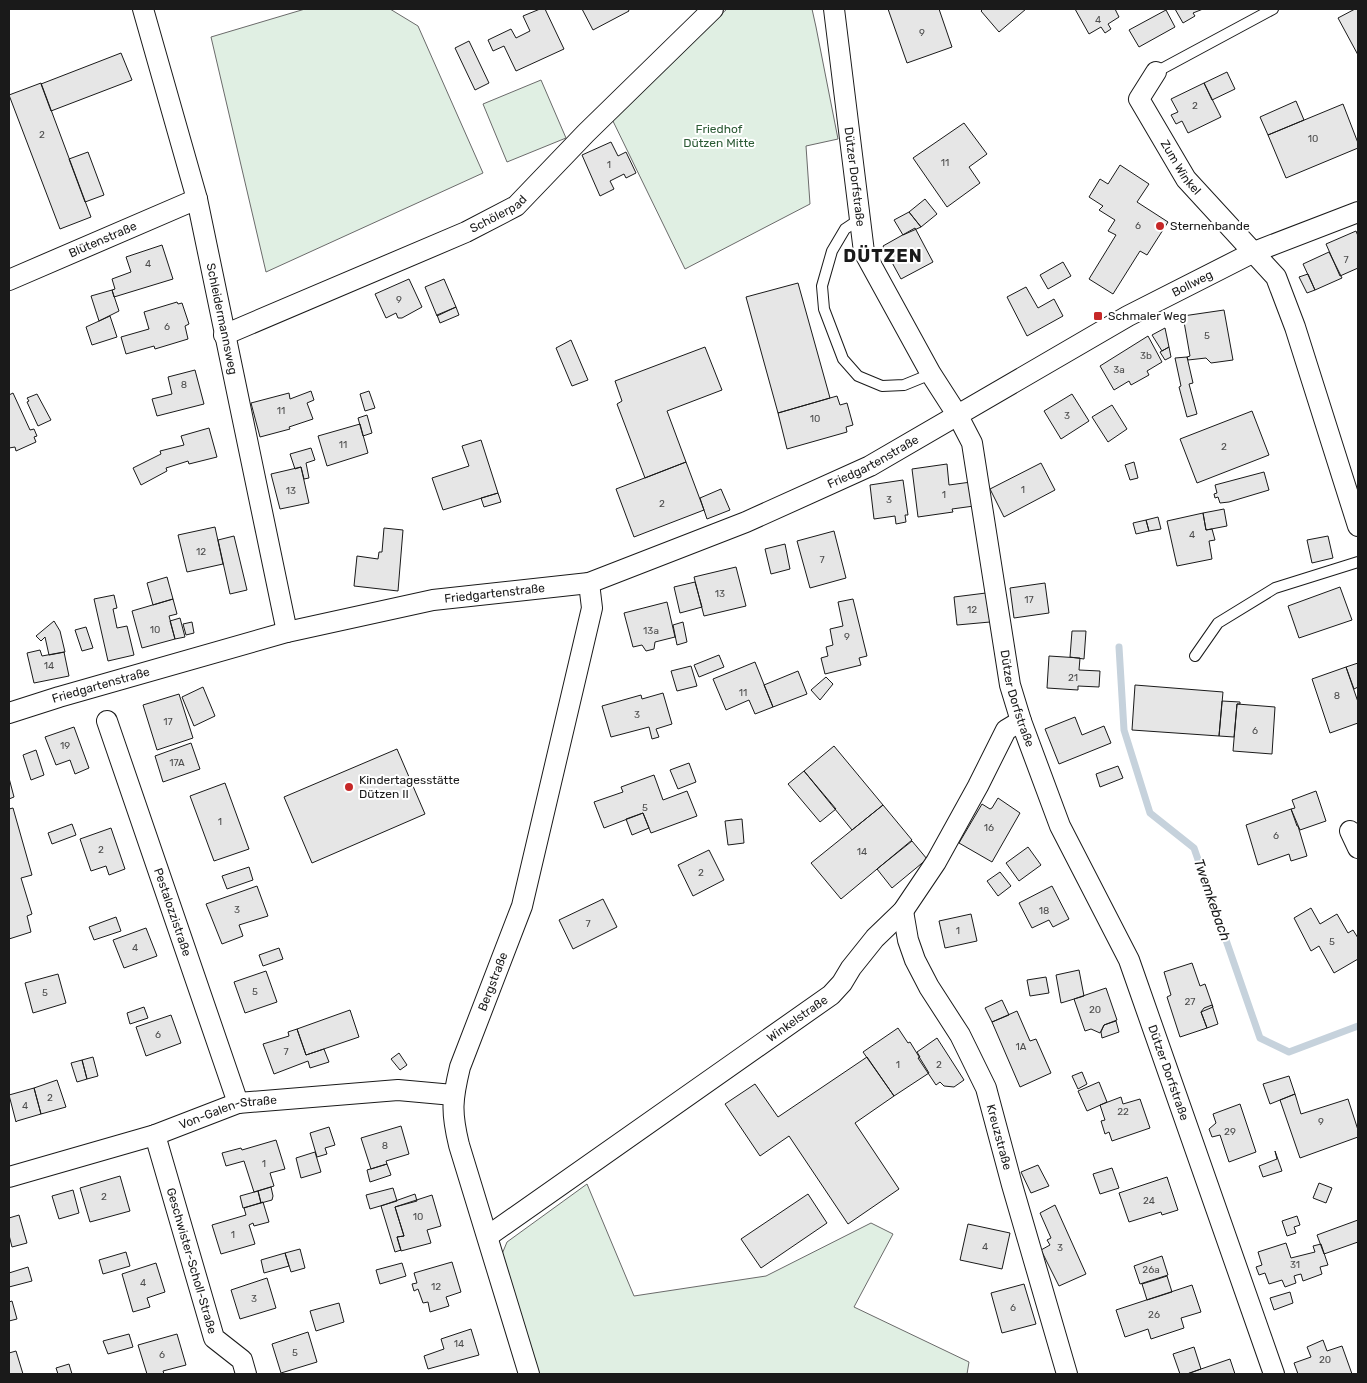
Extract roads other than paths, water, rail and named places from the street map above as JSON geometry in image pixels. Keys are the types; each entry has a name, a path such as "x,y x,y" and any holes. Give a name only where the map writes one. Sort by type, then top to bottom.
{"street":[{"name":"Schleidermannsweg","path":"145,9 197,199 287,632"},
{"name":"Schölerpad","path":"224,334 466,232 516,206 586,133 714,9"},
{"name":"Dützer Dorfstraße","path":"834,9 864,252 931,374 958,416 972,443 1010,685 1021,721 1060,826 1129,960 1274,1374"},
{"name":"Zum Winkel","path":"1156,72 1140,99 1186,179 1254,252"},
{"name":"Blütenstraße","path":"9,280 197,199"},
{"name":"Bollweg","path":"958,416 1128,316 1254,252 1358,212"},
{"path":"1254,252 1276,276 1295,327 1358,526"},
{"name":"Friedgartenstraße","path":"9,713 58,697 287,632 433,600 589,583 746,522 870,466 958,416"},
{"name":"Bergstraße","path":"529,1374 459,1145 453,1120 453,1095 460,1067 522,906 592,608 589,583"},
{"name":"Pestalozzistraße","path":"107,721 238,1103"},
{"name":"Winkelstraße","path":"488,1236 831,995 875,938 903,911 936,862 1006,730 1021,721"},
{"name":"Kreuzstraße","path":"903,911 908,940 915,960 929,988 960,1034 986,1088 1067,1374"},
{"name":"Von-Galen-Straße","path":"9,1177 155,1135 238,1103 398,1090 453,1095"},
{"name":"Geschwister-Scholl-Straße","path":"155,1135 214,1338 242,1360 246,1374"}],"lane":[{"path":"1156,72 1273,9"},
{"path":"860,219 845,229 832,251 822,286 824,309 843,359 858,376 882,386 904,386 931,374"},
{"path":"1195,656 1218,623 1274,588 1358,562"}],"waterway":[{"name":"Twemkebach","path":"1119,647 1124,730 1150,813 1194,848 1260,1038 1289,1052 1358,1026"}],"place":[{"name":"Sternenbande","path":"1160,226"},
{"name":"Schmaler Weg","path":"1098,316"},
{"name":"Kindertagesstätte Dützen II","path":"349,787"}],"district":[{"name":"DÜTZEN","path":"883,256"}],"park label":[{"name":"Friedhof Dützen Mitte","path":"719,136"}]}
